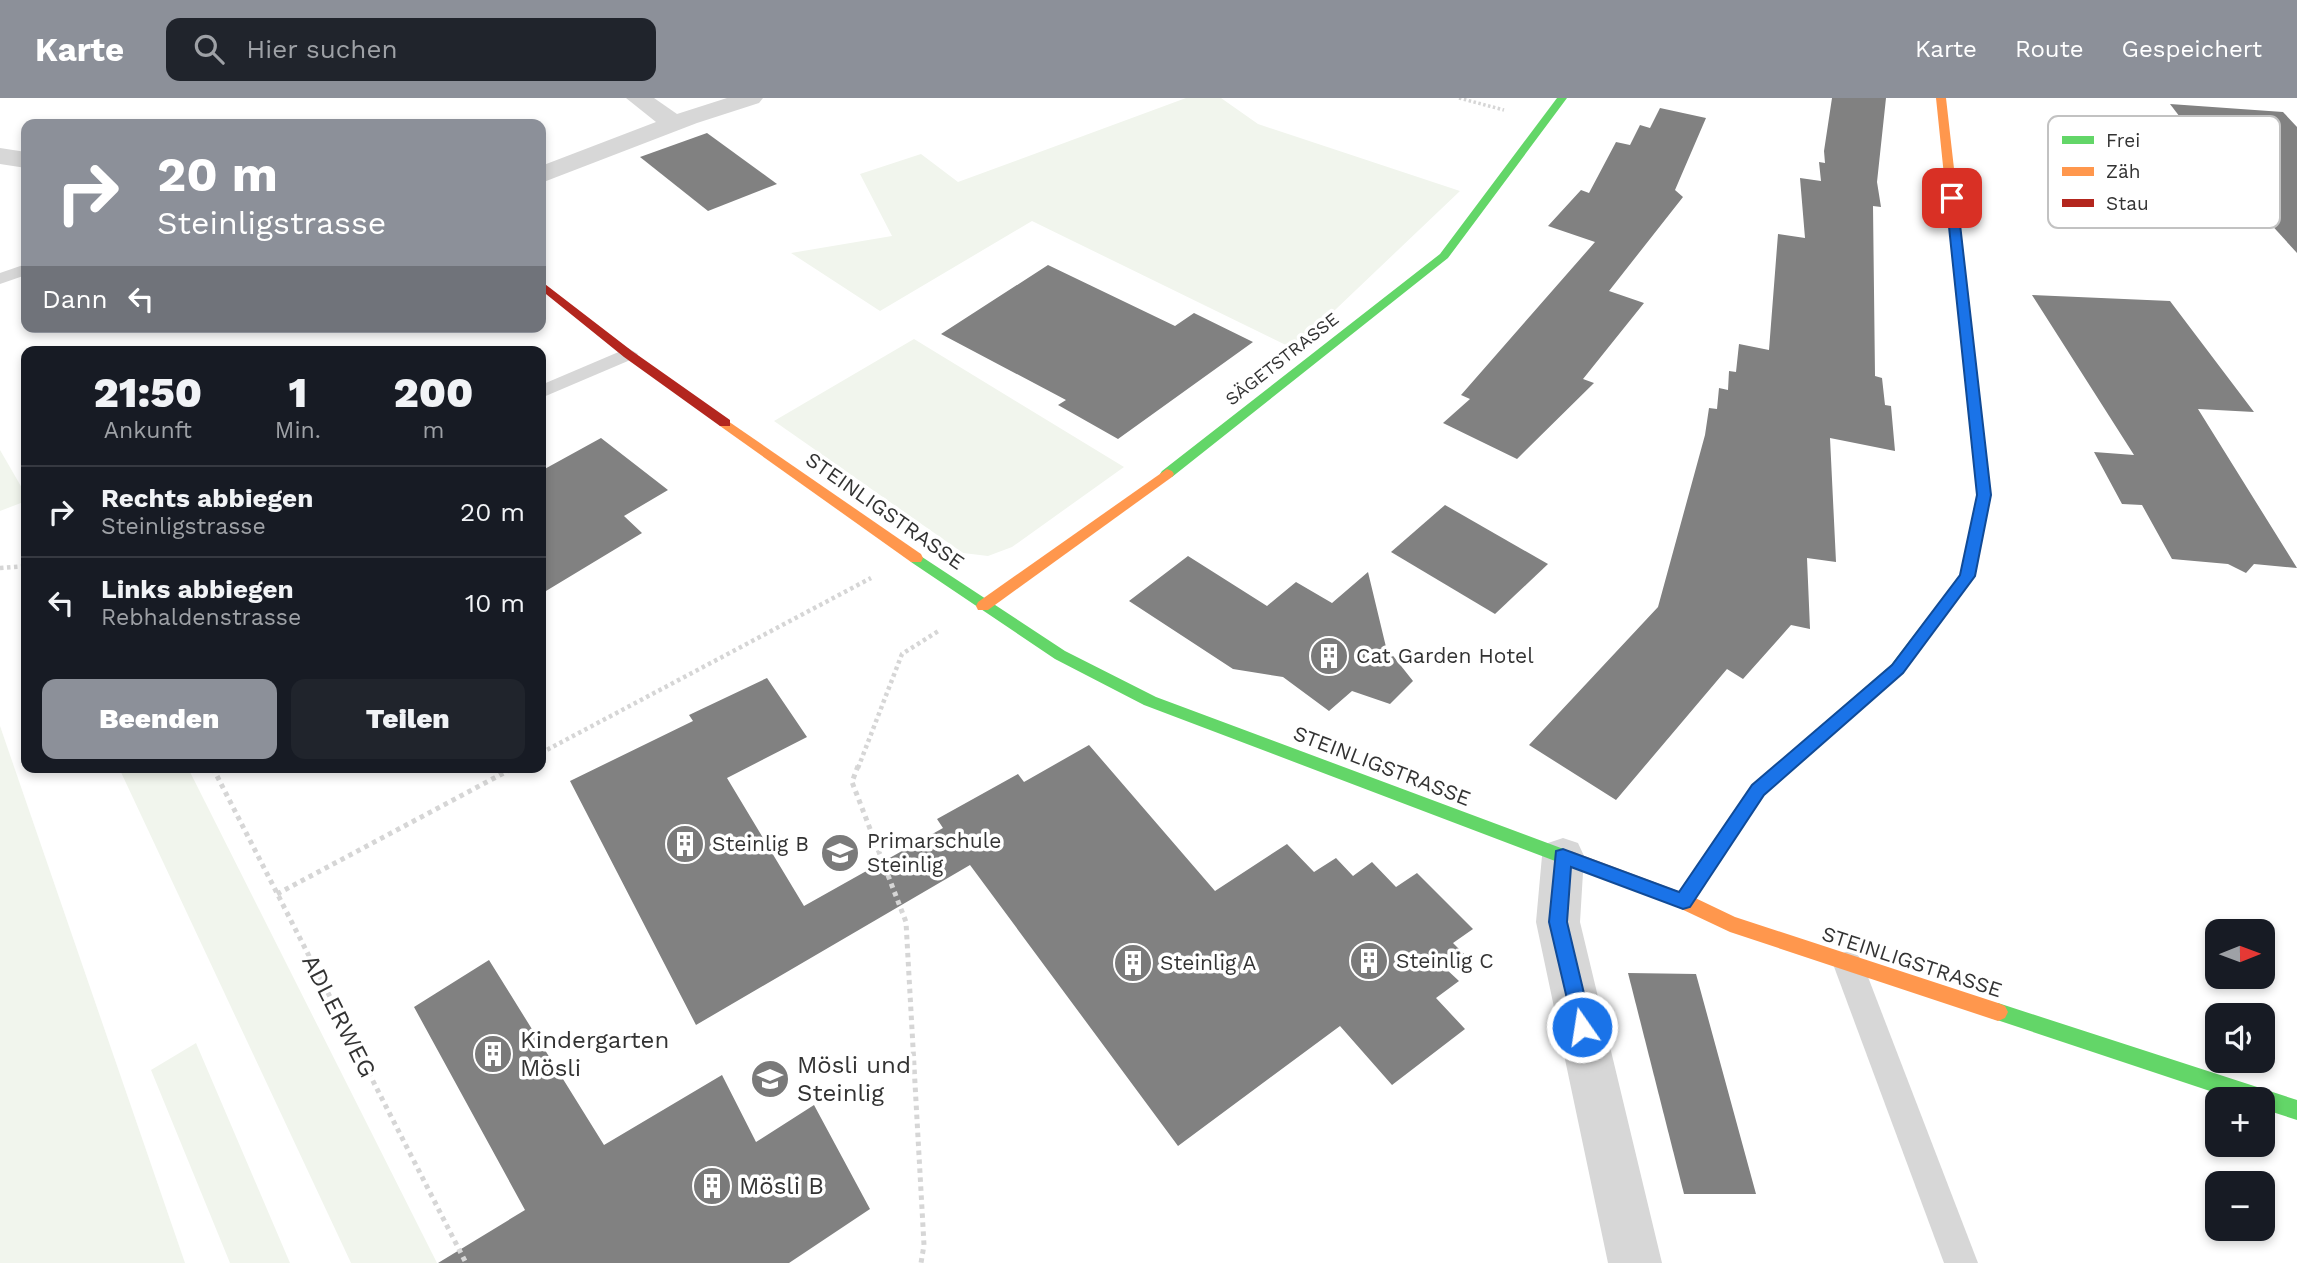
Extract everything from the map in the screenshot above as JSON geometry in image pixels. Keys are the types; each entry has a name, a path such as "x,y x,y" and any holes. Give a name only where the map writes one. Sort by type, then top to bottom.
{"street":[{"path":"638,98 674,123"},
{"path":"546,173 674,123 751,98"},
{"name":"SÄGETSTRASSE","path":"983,606 1171,471 1444,256 1562,98"},
{"path":"1683,901 1758,790 1897,669 1967,576 1984,495 1941,98"},
{"name":"STEINLIGSTRASSE","path":"546,288 628,354 983,606 1060,655 1150,701 1683,901 1730,925 2297,1110"},
{"path":"1563,856 1558,922 1635,1263"}],"lane":[{"path":"0,279 21,271"},
{"path":"546,390 628,354"},
{"path":"1848,964 1961,1263"}],"path":[{"path":"0,568 21,566"},
{"path":"546,750 877,574"},
{"path":"921,1263 924,1245 906,922 852,782 902,654 944,627"},
{"name":"ADLERWEG","path":"216,773 466,1263"},
{"path":"277,894 504,773"}],"shaded area":[{"path":"1186,98 1221,98 1258,124 1460,191 1294,349 1032,221 880,311 791,253 892,236 860,174 921,154 958,182"},
{"path":"914,339 1124,467 1012,547 988,556 963,553 774,421"},
{"path":"0,450 21,486 21,503 0,511"},
{"path":"0,726 185,1263 0,1263"},
{"path":"121,773 191,773 437,1263 351,1263"},
{"path":"196,1043 290,1263 230,1263 151,1070"}],"building":[{"path":"1832,98 1886,98 1877,182 1881,207 1873,206 1875,376 1882,378 1885,405 1891,406 1895,451 1830,438 1836,562 1807,558 1810,629 1791,625 1743,679 1727,669 1616,800 1529,745 1658,607 1705,435 1709,408 1717,409 1719,388 1728,390 1729,371 1736,372 1739,344 1769,350 1778,234 1805,238 1800,178 1821,181 1819,162 1825,163 1824,151"},
{"path":"2170,104 2283,112 2297,127 2297,253 2274,228 2280,228 2280,116 2179,116"},
{"path":"1660,108 1706,118 1675,190 1683,197 1609,291 1644,303 1583,379 1594,383 1517,459 1443,423 1470,399 1461,395 1595,242 1548,226 1581,190 1589,193 1616,142 1630,145 1640,125 1650,128"},
{"path":"707,133 777,184 708,211 640,157"},
{"path":"1048,265 1175,326 1194,313 1253,342 1118,439 1058,405 1066,400 941,334"},
{"path":"2032,295 2170,301 2254,412 2198,409 2297,568 2254,564 2246,573 2228,564 2172,559 2142,505 2122,504 2094,452 2134,455"},
{"path":"601,438 668,490 624,516 642,533 546,591 546,468"},
{"path":"1445,505 1548,564 1495,614 1391,552"},
{"path":"1188,556 1267,606 1296,582 1332,603 1368,572 1386,647 1413,681 1390,704 1352,691 1329,711 1283,677 1233,669 1129,601"},
{"path":"767,678 807,737 727,778 804,906 943,828 937,819 1018,774 1024,782 1089,745 1215,891 1287,844 1314,872 1336,858 1353,876 1372,862 1396,887 1417,873 1473,929 1453,943 1464,954 1445,968 1459,981 1436,998 1465,1029 1392,1085 1340,1026 1178,1146 970,865 696,1025 570,781 693,721 689,715"},
{"name":"Mösli B","path":"489,960 604,1145 722,1075 756,1142 814,1105 870,1209 789,1263 438,1263 525,1210 414,1007"},
{"path":"1628,973 1696,974 1756,1194 1684,1194"}],"traffic: fast":[{"path":"1167,474 1444,256 1562,98"},
{"path":"1683,901 1758,790 1897,669 1967,576 1976,533"},
{"path":"916,558 1060,655 1150,701 1571,859"},
{"path":"1998,1012 2297,1110"}],"traffic: slow":[{"path":"1941,98 1984,495 1976,533"},
{"path":"725,423 916,558"},
{"path":"983,606 1167,474"},
{"path":"1571,859 1683,901 1730,924 1998,1012"}],"traffic: jam":[{"path":"546,288 628,354 725,423"}],"place":[{"name":"Cat Garden Hotel","path":"1329,656"},
{"name":"Steinlig B","path":"685,844"},
{"name":"Primarschule Steinlig","path":"840,853"},
{"name":"Steinlig C","path":"1369,961"},
{"name":"Steinlig A","path":"1133,963"},
{"name":"Kindergarten Mösli","path":"493,1054"},
{"name":"Mösli und Steinlig","path":"770,1079"},
{"name":"Mösli B","path":"712,1186"}],"route":[{"path":"1582,1027 1558,922 1563,856 1683,901 1758,790 1897,669 1967,576 1984,495 1952,198"}]}
